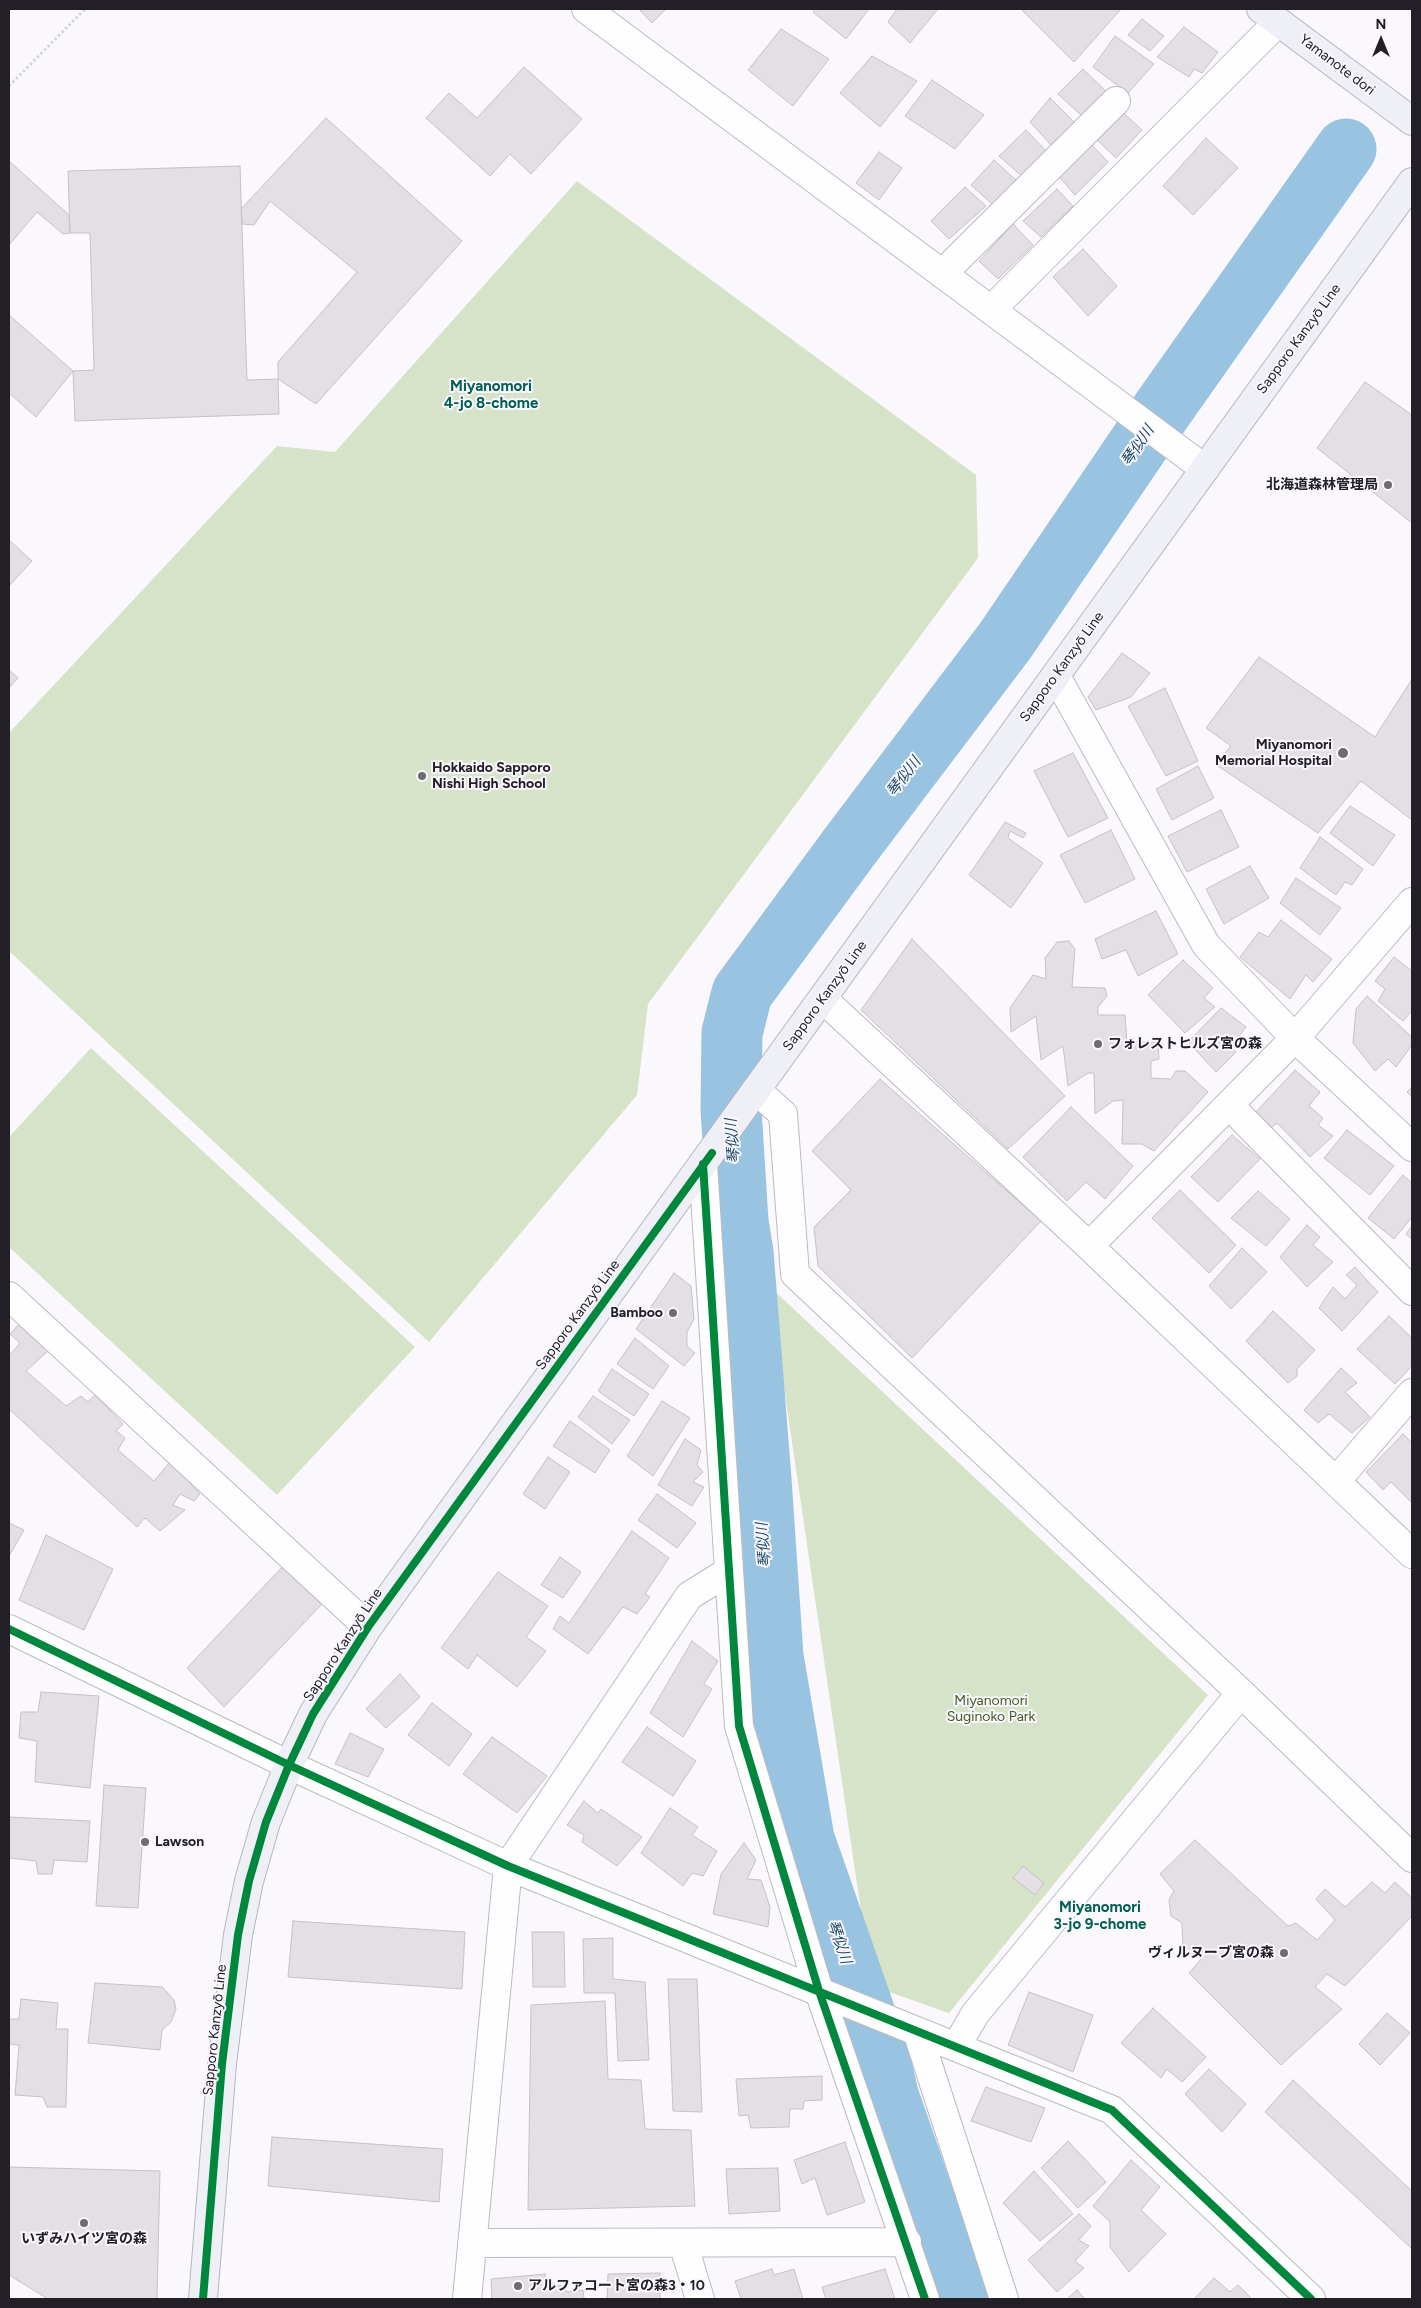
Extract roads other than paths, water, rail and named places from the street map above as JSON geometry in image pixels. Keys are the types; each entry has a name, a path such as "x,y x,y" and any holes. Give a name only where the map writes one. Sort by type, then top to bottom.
{"main road":[{"name":"Yamanote dori","path":"1270,15 1412,121"},
{"name":"Sapporo Kanzyō Line","path":"204,2299 223,2055 238,1935 249,1881 266,1822 289,1765 313,1714 368,1627 1412,182"}],"street":[{"path":"586,9 1205,469"},
{"path":"991,310 1270,15"},
{"path":"942,274 1116,101"},
{"path":"1056,676 1206,945 1295,1038 1412,1147"},
{"path":"1089,1246 1295,1038 1410,911"},
{"path":"823,999 1089,1246 1412,1554"},
{"path":"755,1092 783,1114 795,1274 1241,1693 1412,1858"},
{"path":"1229,1105 1412,1291"},
{"path":"707,1159 739,1726 819,1991 926,2299"},
{"path":"9,1296 368,1627"},
{"path":"1336,1481 1412,1393"},
{"path":"467,2299 508,1866 689,1596 729,1571"},
{"path":"9,1630 289,1765 508,1866 1112,2110 1311,2299"},
{"path":"956,2047 975,2014 1241,1693"},
{"path":"917,2031 1004,2299"},
{"path":"472,2243 907,2242"},
{"path":"683,2243 700,2299"}],"waterway":[{"name":"琴似川","path":"959,2299 888,2095 879,2054 804,1839 773,1656 743,1252 738,1222 731,1109 732,1033 742,993 1005,641 1162,410 1346,149"}],"place":[{"name":"北海道森林管理局","path":"1388,485"},
{"name":"Miyanomori Memorial Hospital","path":"1343,753"},
{"name":"Hokkaido Sapporo Nishi High School","path":"422,776"},
{"name":"フォレストヒルズ宮の森","path":"1098,1044"},
{"name":"Bamboo","path":"673,1313"},
{"name":"Lawson","path":"145,1842"},
{"name":"ヴィルヌーブ宮の森","path":"1284,1953"},
{"name":"いずみハイツ宮の森","path":"84,2223"},
{"name":"アルファコート宮の森3・10","path":"518,2286"}],"district":[{"name":"Miyanomori 4-jo 8-chome","path":"491,396"},
{"name":"Miyanomori 3-jo 9-chome","path":"1100,1916"}],"park label":[{"name":"Miyanomori Suginoko Park","path":"991,1709"}]}
